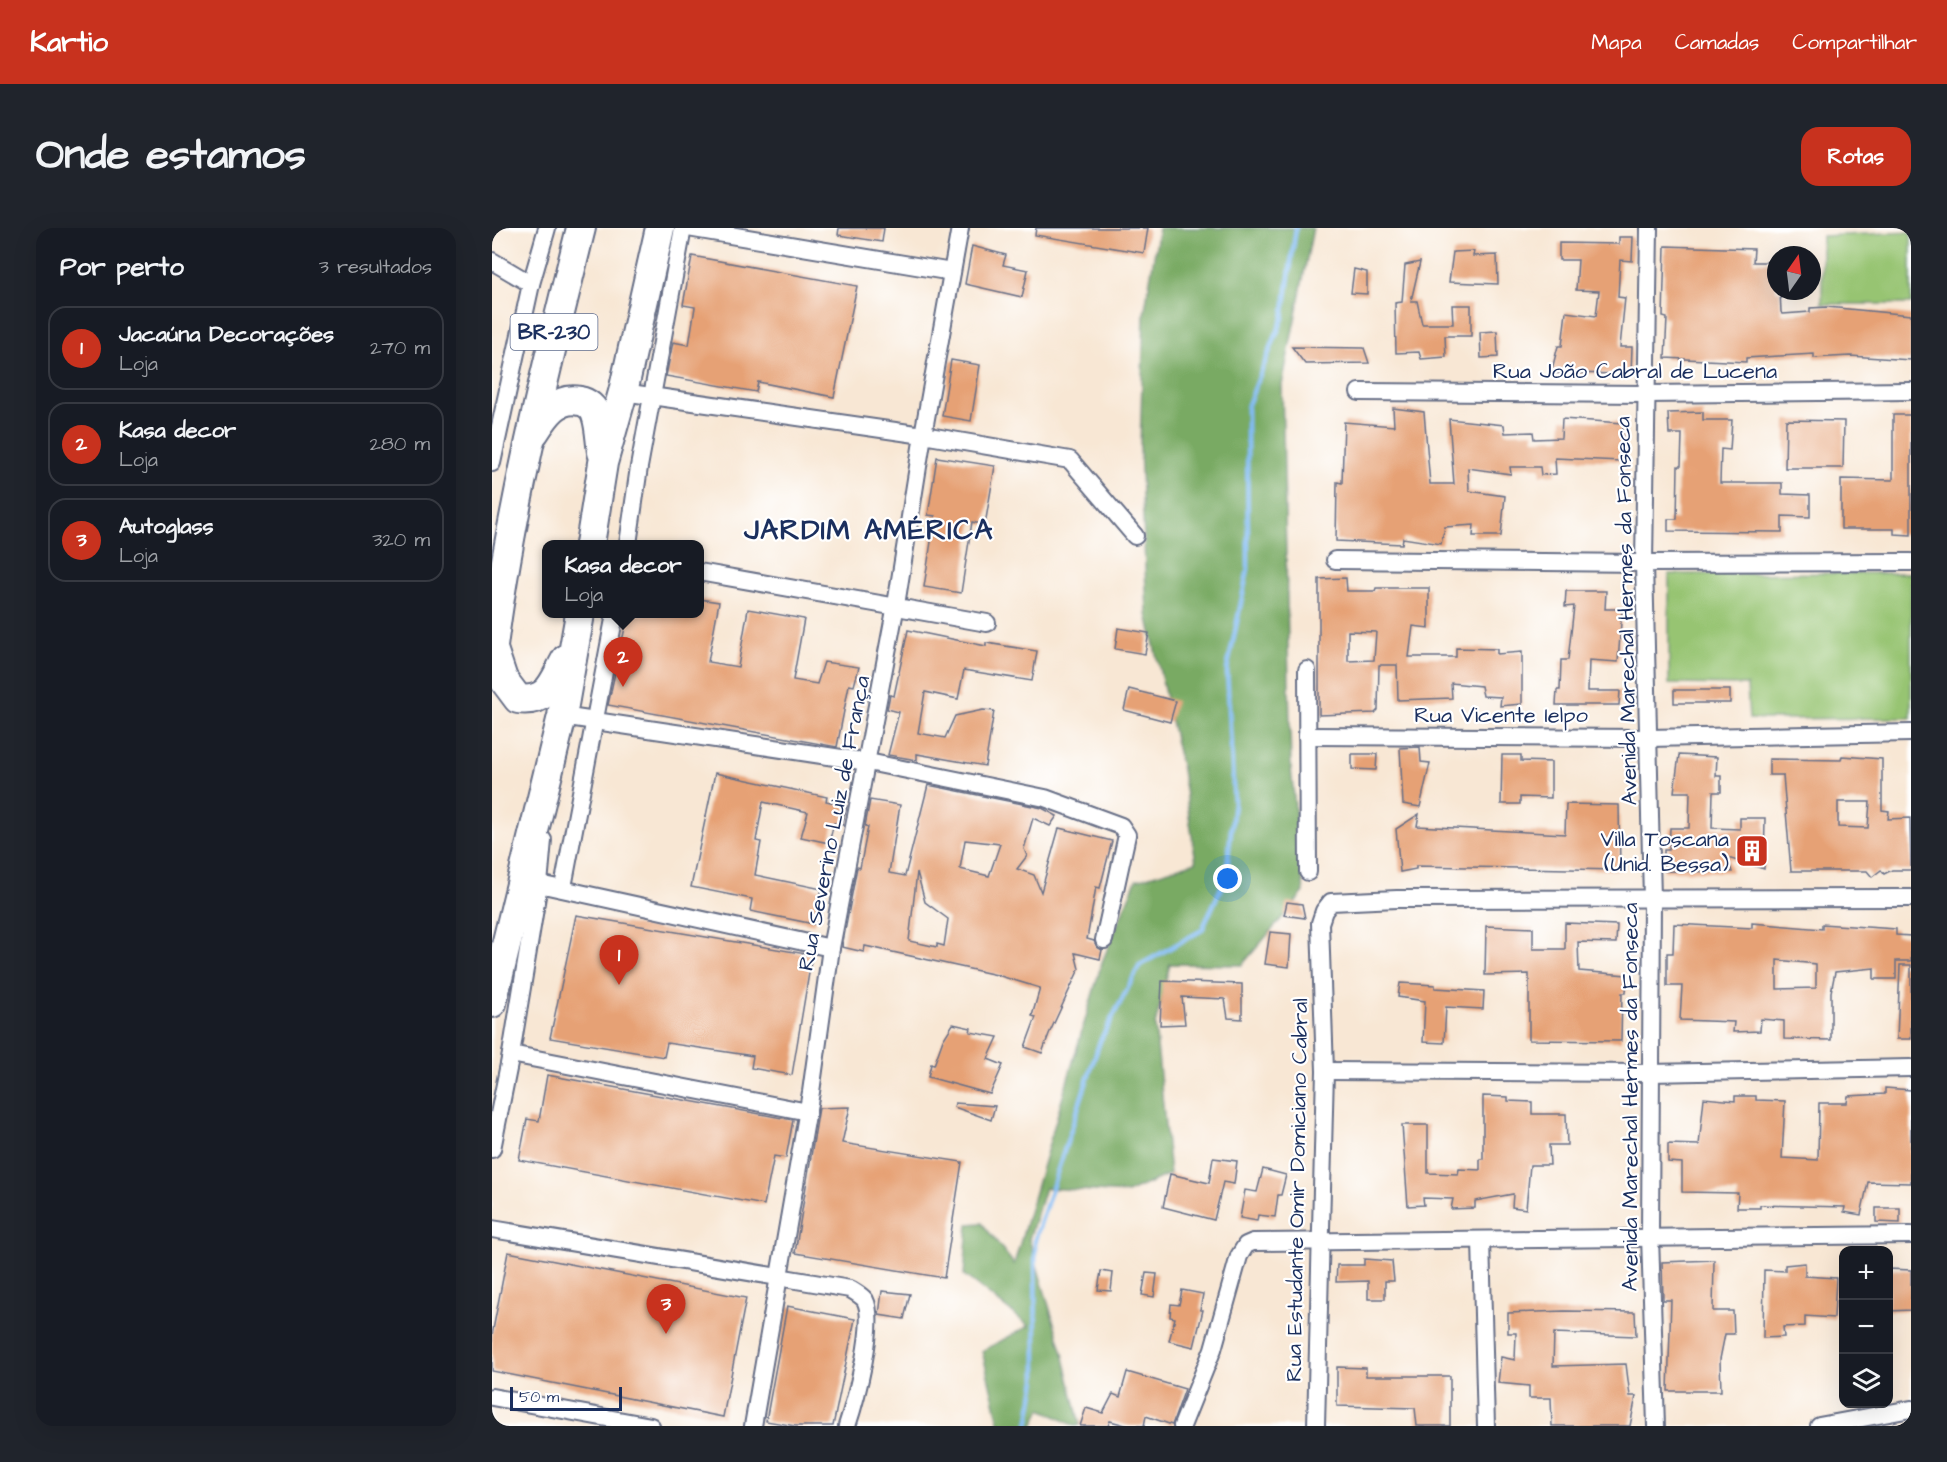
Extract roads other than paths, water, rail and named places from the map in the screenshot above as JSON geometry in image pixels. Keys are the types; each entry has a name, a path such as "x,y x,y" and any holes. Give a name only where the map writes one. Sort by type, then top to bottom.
{"highway":[{"name":"BR-230","path":"492,654 505,568 531,437 558,314 581,228"},
{"name":"BR-230","path":"591,540 603,463 660,228"},
{"path":"531,437 548,412 556,405 570,399 585,402 596,413 603,463"},
{"path":"493,649 510,690 518,699 532,701 543,696 551,687 577,627"},
{"path":"492,1003 562,716 577,627"}],"street":[{"path":"492,463 531,284 547,228"},
{"path":"628,540 683,228"},
{"path":"688,228 952,272"},
{"name":"Rua Severino Luiz de França","path":"753,1426 808,1112 831,948 868,762 896,605 922,435 960,228"},
{"name":"Avenida Marechal Hermes da Fonseca","path":"1649,228 1644,563 1652,899 1649,1073 1650,1236 1656,1426"},
{"path":"492,261 531,284"},
{"name":"Rua João Cabral de Lucena","path":"1359,392 1646,394 1911,391"},
{"path":"622,392 922,435 1070,460 1135,536"},
{"path":"1335,560 1644,563 1911,562"},
{"path":"704,573 896,605 987,623"},
{"path":"492,1149 511,1054 551,885 594,723 614,618"},
{"path":"1307,670 1308,872"},
{"path":"562,716 594,723 868,762 1045,798 1121,826 1127,835 1104,940"},
{"name":"Rua Vicente Ielpo","path":"1307,736 1648,738 1911,734"},
{"path":"551,760 551,885"},
{"path":"551,885 831,948"},
{"path":"1652,899 1911,898"},
{"name":"Rua Estudante Omir Domiciano Cabral","path":"1316,1426 1325,1071 1320,923 1324,910 1331,902 1346,900 1652,899"},
{"path":"511,1054 808,1112"},
{"path":"1325,1071 1649,1073 1911,1068"},
{"path":"492,1229 850,1289 865,1299 869,1313 867,1336 847,1426"},
{"path":"1182,1426 1213,1349 1239,1256 1246,1245 1253,1242 1911,1235"},
{"path":"1481,1240 1486,1426"},
{"path":"492,1397 651,1426"},
{"path":"1819,1426 1911,1408"}],"waterway":[{"path":"1028,1426 1036,1380 1035,1240 1100,1041 1140,965 1202,930 1226,877 1234,803 1227,670 1248,569 1247,407 1283,318 1296,228"}],"place":[{"name":"Kasa decor","path":"623,687"},
{"name":"Villa Toscana (Unid. Bessa)","path":"1752,851"},
{"name":"Jacaúna Decorações","path":"619,985"},
{"name":"Autoglass","path":"666,1334"}],"district":[{"name":"JARDIM AMÉRICA","path":"869,529"}]}
